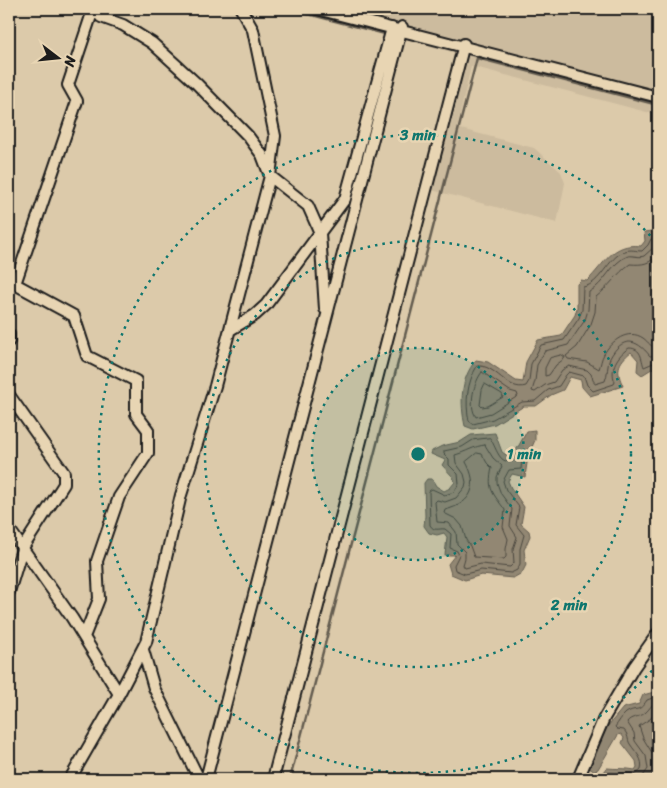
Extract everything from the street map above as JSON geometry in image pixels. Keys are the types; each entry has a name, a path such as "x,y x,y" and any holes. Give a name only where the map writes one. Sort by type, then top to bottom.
{"street":[{"path":"103,9 101,17 123,26 152,43 196,83 248,136 262,155 270,176 308,206 320,234 326,317"},
{"path":"84,637 99,599 97,561 119,497 148,453 148,430 136,414 136,382 87,356 74,316 12,286 78,101 68,85 90,16 103,9"},
{"path":"70,779 143,650 181,495 230,330 270,176 275,136 253,30 241,9"},
{"path":"317,9 464,45 658,97"},
{"path":"230,330 255,315 266,305 345,199 398,28"},
{"path":"206,779 326,317 398,28"},
{"path":"273,779 464,45"},
{"path":"9,334 9,341"},
{"path":"9,395 64,473 64,484 22,549 9,592"},
{"path":"9,529 84,637 119,694"},
{"path":"578,779 604,718 634,667 658,633"},
{"path":"143,650 154,688 199,779"}],"shaded area":[{"path":"289,9 658,9 658,115 471,66 457,128 534,148 561,172 565,183 557,223 420,187 456,53"}],"water":[{"path":"652,231 657,236 658,244 658,365 642,375 637,371 638,360 631,352 620,364 619,368 619,376 623,386 590,396 582,387 581,380 570,377 563,390 551,395 536,406 524,406 495,424 473,429 465,426 462,409 464,383 476,360 488,362 516,381 523,382 526,362 538,340 561,336 575,315 577,308 577,284 581,280 587,281 616,251 623,247 641,246 645,241 644,232"},
{"path":"535,430 535,440 528,456 525,477 512,474 508,481 524,507 521,524 529,531 530,536 524,550 526,565 522,573 513,578 481,575 465,580 451,574 448,564 455,555 445,555 447,537 444,533 437,535 429,533 424,526 424,483 427,479 432,479 436,486 444,491 455,482 442,465 445,460 431,454 432,451 442,446 460,442 471,435 495,433 502,452 509,457 514,454 527,431"},
{"path":"658,691 658,779 599,779 607,768 635,770 637,767 636,761 622,743 624,738 621,734 618,735 598,769 594,771 589,768 607,727 623,708 639,704 643,695"}],"waterway":[{"path":"289,9 385,34"},
{"path":"290,779 477,58 658,105"}]}
